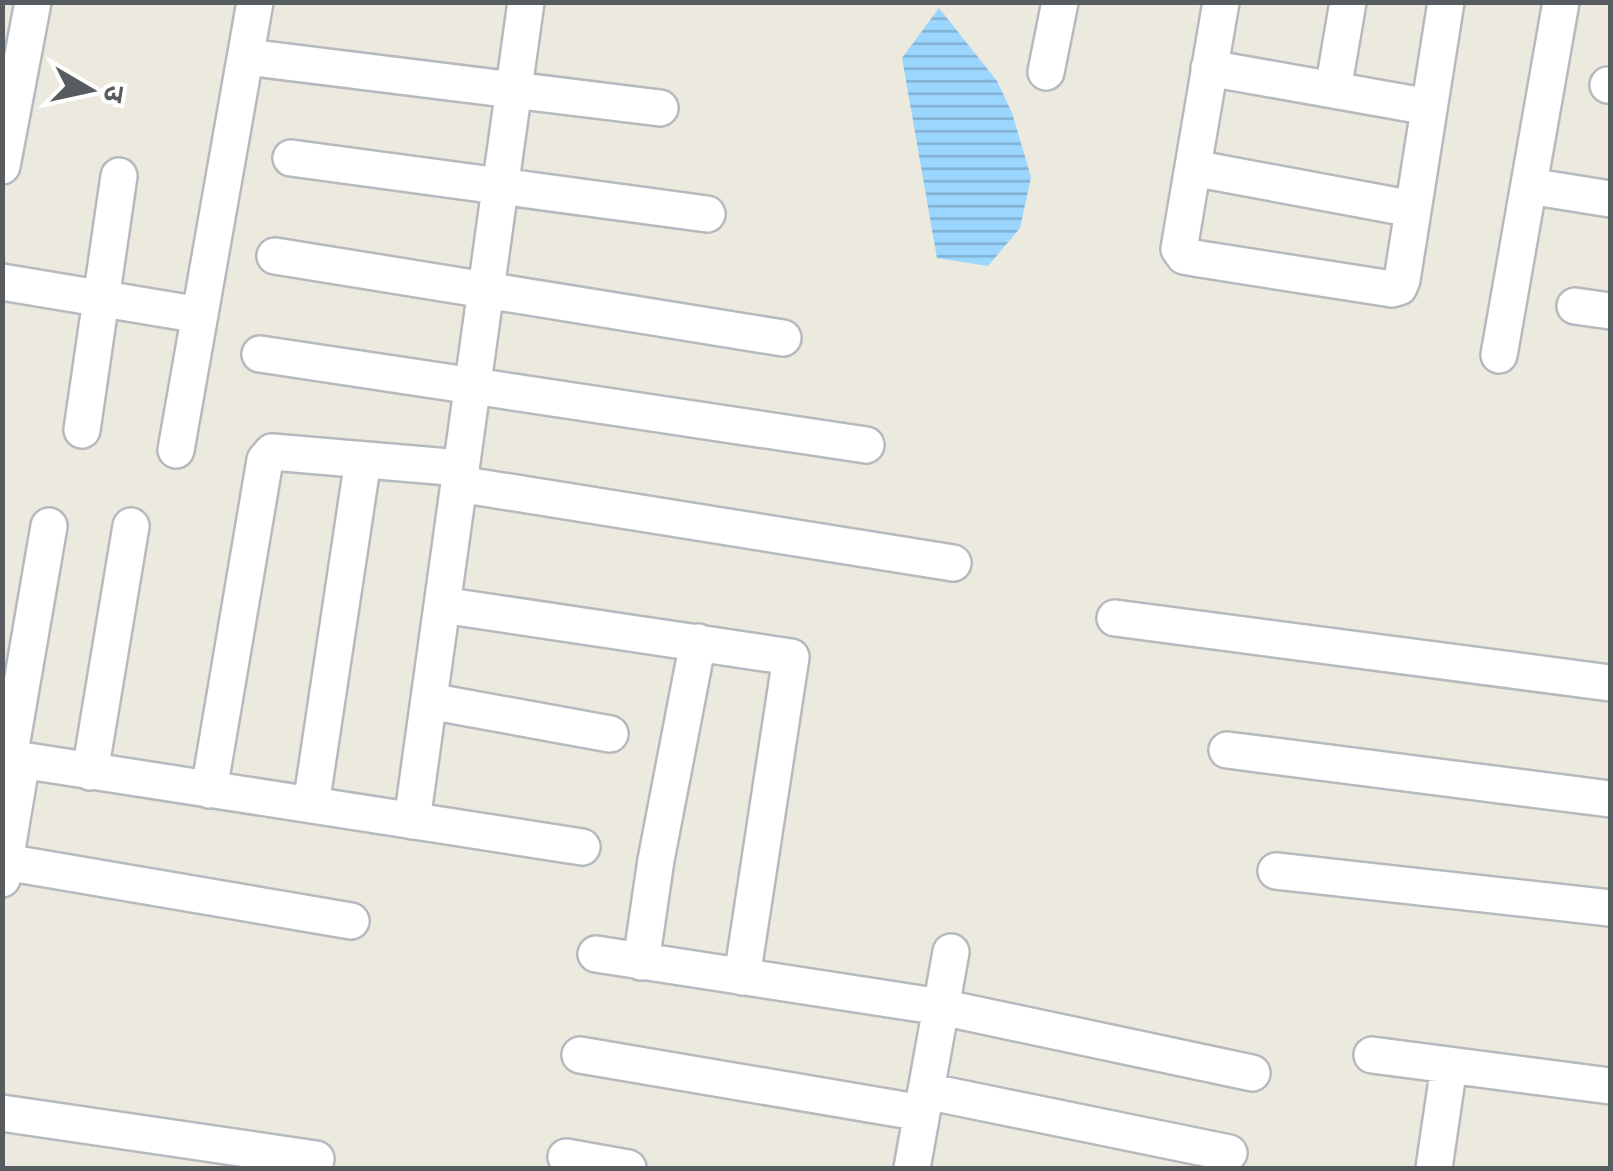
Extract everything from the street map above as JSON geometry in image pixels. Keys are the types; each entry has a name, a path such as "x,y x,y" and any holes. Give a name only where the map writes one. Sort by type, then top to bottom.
{"street":[{"path":"2,166 33,2"},
{"path":"176,450 256,2"},
{"path":"412,821 526,2"},
{"path":"1046,72 1060,2"},
{"path":"1221,2 1180,249 1184,256 1392,289 1399,287 1402,280 1446,2"},
{"path":"1334,90 1348,2"},
{"path":"1500,355 1561,2"},
{"path":"246,57 660,108"},
{"path":"1210,68 1429,107"},
{"path":"292,158 707,214"},
{"path":"1193,168 1413,208"},
{"path":"82,430 119,176"},
{"path":"1529,186 1610,199"},
{"path":"275,256 783,338"},
{"path":"2,282 200,316"},
{"path":"1575,306 1610,311"},
{"path":"260,354 866,445"},
{"path":"209,790 265,460 272,452 363,460 953,562"},
{"path":"311,806 363,460"},
{"path":"49,526 11,758 4,870 352,922"},
{"path":"90,772 131,526"},
{"path":"442,605 791,657 742,977"},
{"path":"1115,618 1610,682"},
{"path":"641,962 656,860 698,642"},
{"path":"429,701 610,734"},
{"path":"1226,750 1610,799"},
{"path":"11,758 582,848"},
{"path":"1276,871 1610,908"},
{"path":"912,1168 951,952"},
{"path":"596,954 941,1007 1252,1072"},
{"path":"580,1055 924,1102 1229,1153"},
{"path":"1372,1055 1610,1086"},
{"path":"1434,1168 1449,1066"},
{"path":"2,1114 316,1159"},
{"path":"566,1158 628,1168"}],"water":[{"path":"939,8 997,81 1012,113 1031,177 1020,228 988,266 937,258 902,58"}]}
